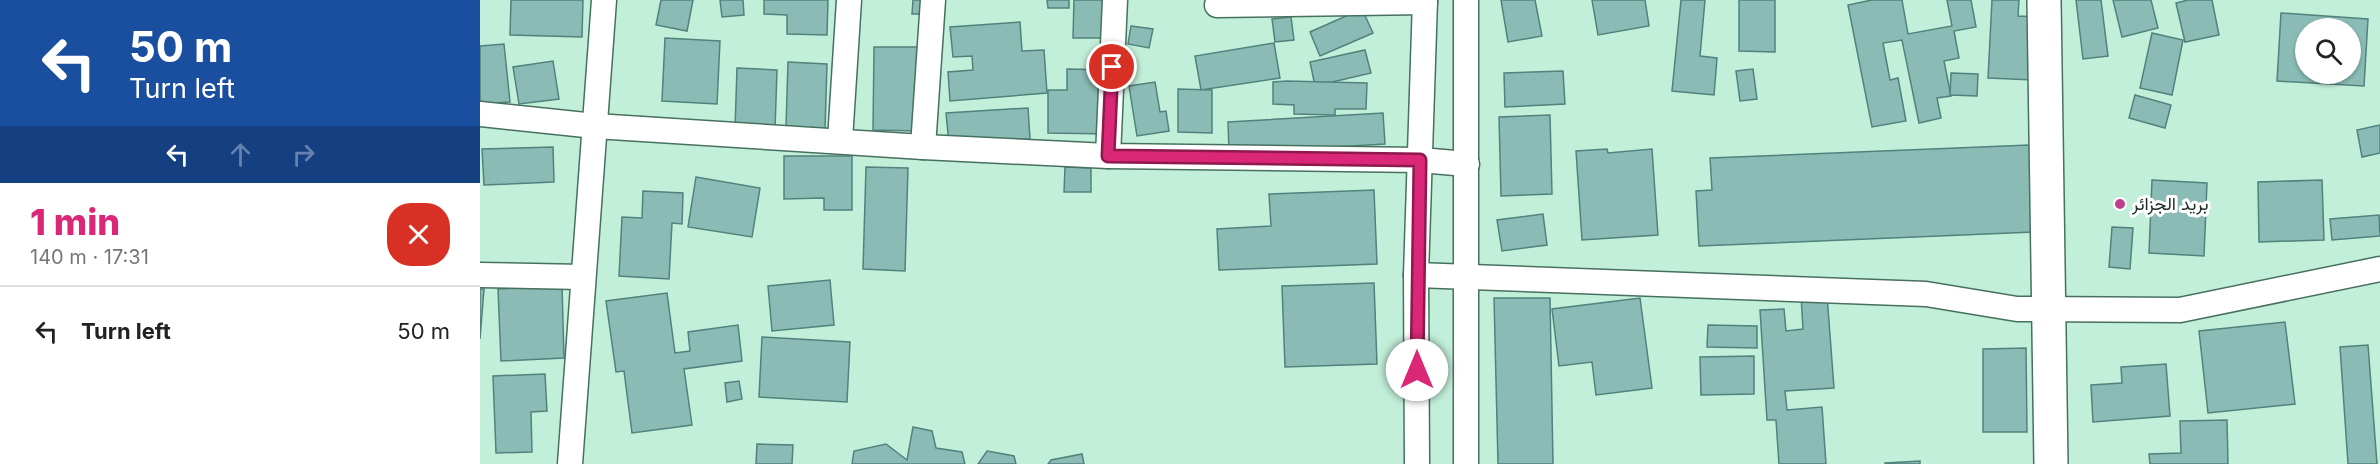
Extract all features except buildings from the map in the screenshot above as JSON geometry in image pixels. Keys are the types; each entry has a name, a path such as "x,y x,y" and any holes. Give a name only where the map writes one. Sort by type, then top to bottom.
{"main road":[{"path":"2044,0 2051,464"}],"street":[{"path":"570,464 604,0"},
{"path":"840,140 849,0"},
{"path":"923,147 933,0"},
{"path":"1108,156 1115,0"},
{"path":"1466,0 1466,464"},
{"path":"1217,5 1425,1 1416,275 1417,464"},
{"path":"480,114 595,126 923,147 1108,156 1420,160 1467,164"},
{"path":"1416,275 1926,294 2017,309 2180,310 2380,269"},
{"path":"480,276 584,277"}],"place":[{"name":"بريد الجزائر","path":"2120,204"}],"route":[{"path":"1112,67 1108,156 1420,160 1416,275 1417,370"}]}
